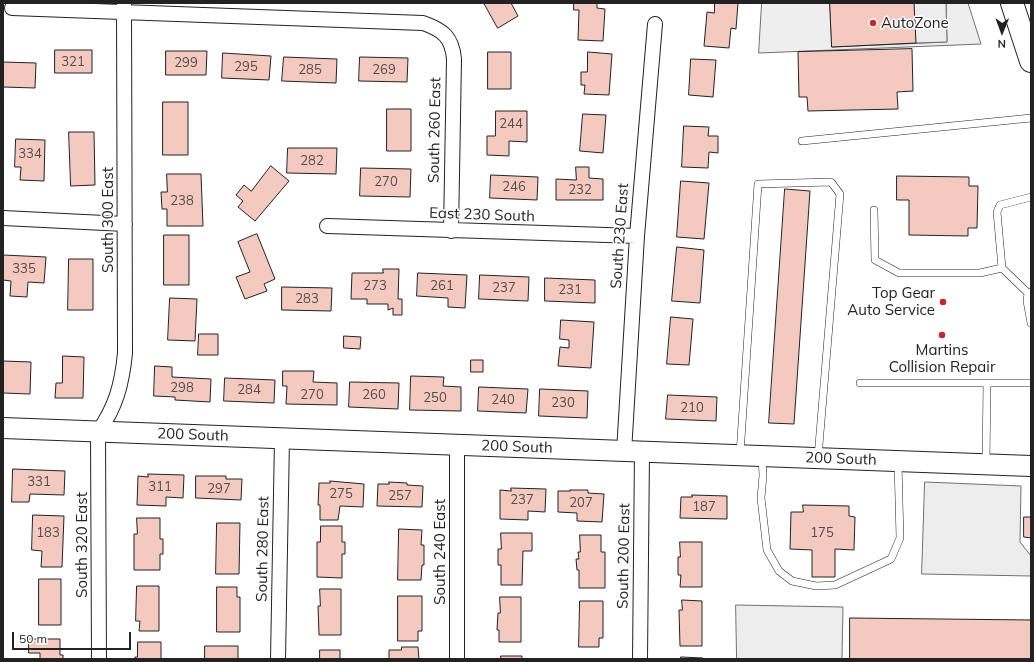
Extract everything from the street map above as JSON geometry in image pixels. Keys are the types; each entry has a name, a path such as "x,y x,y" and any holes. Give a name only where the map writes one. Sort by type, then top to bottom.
{"main road":[{"path":"1012,3 1031,61"}],"street":[{"path":"12,8 124,8"},
{"name":"South 260 East","path":"124,8 423,23 437,28 443,33 451,45 454,59 451,231"},
{"name":"South 300 East","path":"98,432 108,418 117,397 123,376 125,353 124,8"},
{"name":"South 230 East","path":"633,452 636,236 655,24"},
{"path":"3,218 125,224"},
{"name":"East 230 South","path":"327,226 636,236"},
{"name":"200 South","path":"3,428 1031,466"},
{"name":"South 320 East","path":"98,432 99,659"},
{"name":"South 280 East","path":"278,659 282,439"},
{"name":"South 240 East","path":"457,445 457,659"},
{"name":"South 200 East","path":"633,452 640,659"}],"lane":[{"path":"802,141 1031,118"},
{"path":"740,455 758,184 831,182 840,194 818,458"},
{"path":"1031,196 1000,205 997,212 1002,268 1029,292 1027,301 1031,323"},
{"path":"874,210 875,260 898,273 980,274 1002,268"},
{"path":"860,382 1031,383"},
{"path":"986,464 987,383"},
{"path":"762,455 763,475 761,498 767,550 779,572 792,581 816,586 835,585 892,559 900,538 898,461"}],"shaded area":[{"path":"762,3 830,3 832,47 947,42 946,3 968,3 981,44 759,53"},
{"path":"914,3 946,3 947,42 916,43"},
{"path":"925,482 1021,486 1020,542 1031,556 1031,576 922,574"},
{"path":"736,605 843,607 842,659 737,659"}],"building":[{"path":"484,3 511,3 518,16 498,28"},
{"path":"574,3 597,3 597,8 605,9 603,41 578,40 579,10 574,10"},
{"path":"715,3 738,3 736,29 731,28 729,48 704,46 707,12 714,13"},
{"name":"AutoZone","path":"830,3 914,3 916,43 832,47"},
{"path":"912,49 913,91 897,92 898,109 808,111 807,97 799,97 798,52"},
{"path":"55,50 92,50 92,73 55,73"},
{"path":"166,51 207,51 206,75 166,75"},
{"path":"488,52 511,52 511,89 488,89"},
{"path":"588,52 612,54 609,95 584,94 585,85 581,85 581,72 587,72"},
{"path":"223,53 271,56 269,80 222,78"},
{"path":"284,57 337,59 336,83 282,81"},
{"path":"360,57 408,58 407,82 359,81"},
{"path":"691,59 716,60 713,97 689,95"},
{"path":"3,62 36,63 35,88 3,87"},
{"path":"163,102 188,102 188,155 163,155"},
{"path":"387,109 411,109 411,151 387,151"},
{"path":"496,111 527,111 527,142 509,141 509,156 487,155 487,136 495,136"},
{"path":"583,114 606,115 603,153 580,151"},
{"path":"684,126 709,127 708,136 718,136 718,153 709,152 708,168 682,167"},
{"path":"69,132 94,132 95,185 71,186"},
{"path":"16,139 45,140 44,181 20,180 21,167 15,167"},
{"path":"288,148 337,148 336,174 287,173"},
{"path":"271,166 289,181 255,221 238,207 243,201 236,195 244,185 251,191"},
{"path":"576,167 589,167 589,178 603,179 603,200 556,200 556,179 576,180"},
{"path":"361,168 411,169 410,197 360,196"},
{"path":"167,174 201,174 203,226 167,226 167,209 162,209 161,192 167,192"},
{"path":"491,175 538,177 537,200 490,198"},
{"path":"897,176 969,177 969,186 978,186 977,228 968,228 968,236 909,235 909,200 897,200"},
{"path":"681,181 709,183 704,239 677,237"},
{"path":"785,189 810,191 794,424 769,423"},
{"path":"257,234 275,279 264,284 267,291 245,299 236,277 250,272 238,242"},
{"path":"164,235 189,235 189,285 164,285"},
{"path":"677,247 704,250 700,303 672,301"},
{"path":"3,255 46,257 44,283 28,282 27,297 10,296 11,281 3,280"},
{"path":"69,259 93,259 93,310 68,310"},
{"path":"383,269 399,269 398,299 402,299 402,315 393,315 393,308 388,310 388,304 367,304 367,299 351,299 352,273 383,273"},
{"path":"418,273 467,275 465,308 448,307 448,298 417,296"},
{"path":"480,275 529,277 528,301 479,299"},
{"path":"545,278 595,280 595,303 545,301"},
{"path":"282,287 332,288 331,311 282,310"},
{"path":"170,298 197,299 195,341 168,340"},
{"path":"671,317 693,319 689,365 667,364"},
{"path":"561,320 594,322 591,368 558,366 560,347 569,348 569,340 560,339"},
{"path":"199,334 218,334 218,355 198,355"},
{"path":"344,336 361,337 360,349 344,348"},
{"path":"63,356 84,357 83,398 55,398 56,383 62,383"},
{"path":"471,360 483,360 483,372 471,372"},
{"path":"3,361 31,362 30,394 3,393"},
{"path":"155,366 172,367 172,377 211,379 210,402 175,400 175,397 154,396"},
{"path":"283,371 314,371 313,382 337,383 337,405 286,404 287,386 283,386"},
{"path":"411,376 444,377 443,386 461,387 461,411 410,410"},
{"path":"225,378 275,380 274,403 224,401"},
{"path":"350,382 399,383 398,409 349,407"},
{"path":"479,387 528,389 526,413 478,411"},
{"path":"540,389 588,391 587,418 539,416"},
{"path":"668,395 717,397 716,421 666,419"},
{"path":"13,469 65,471 64,495 30,494 29,502 12,502"},
{"path":"148,474 184,475 183,498 166,497 166,506 137,505 138,476 148,477"},
{"path":"196,476 226,476 226,479 242,479 241,500 196,498"},
{"path":"330,481 364,484 363,507 340,506 338,520 320,520 320,505 318,505 319,483 330,483"},
{"path":"389,482 423,486 422,507 377,506 378,484 389,484"},
{"path":"511,488 546,489 545,512 528,511 528,520 500,519 500,490 511,491"},
{"path":"588,490 588,493 604,494 602,522 577,521 577,513 558,512 558,491"},
{"path":"692,495 727,496 727,519 680,518 681,497 692,497"},
{"path":"803,505 849,506 849,516 855,517 854,550 835,549 835,577 812,577 812,550 790,549 791,512 803,512"},
{"path":"33,515 64,516 62,567 41,567 42,551 32,550"},
{"path":"1024,517 1031,517 1031,538 1024,537"},
{"path":"137,518 160,518 160,539 163,539 163,554 160,554 160,570 134,570 134,534 137,534"},
{"path":"217,523 240,523 239,574 216,574"},
{"path":"321,526 342,526 342,542 345,542 345,554 342,554 342,578 317,577 317,542 320,542"},
{"path":"399,529 422,530 421,545 424,545 424,565 422,565 421,580 398,580"},
{"path":"501,533 532,533 532,551 523,551 522,585 501,585 501,565 498,565 498,549 501,549"},
{"path":"580,535 601,535 601,552 605,552 605,588 579,588 579,570 577,570 576,559 579,559 578,552 580,552"},
{"path":"680,542 702,542 702,587 680,587 681,575 678,575 678,557 680,557"},
{"path":"39,579 61,579 61,625 39,625"},
{"path":"137,586 159,586 159,631 139,631 140,621 136,621"},
{"path":"217,587 237,587 237,597 240,597 240,632 217,632"},
{"path":"320,589 341,589 341,635 319,635 318,606 320,606"},
{"path":"398,596 422,596 422,631 418,631 418,641 398,641"},
{"path":"500,597 521,597 521,642 499,642 499,630 497,630 498,613 500,613"},
{"path":"682,600 702,601 702,646 680,646 679,610 682,610"},
{"path":"580,601 603,601 603,638 599,638 599,647 579,647"},
{"path":"850,618 1031,620 1031,659 850,659"},
{"path":"29,639 60,639 60,655 63,655 63,659 40,659 40,653 29,653"},
{"path":"138,642 161,642 161,659 135,659 135,657 137,657"},
{"path":"205,646 238,646 238,659 205,659"},
{"path":"402,647 418,647 419,659 389,659 389,650 401,650"},
{"path":"320,650 340,650 340,659 320,659"},
{"path":"501,656 522,656 522,659 501,659"},
{"path":"681,657 703,658 703,659 681,659"}],"place":[{"name":"AutoZone","path":"873,23"},
{"name":"Top Gear Auto Service","path":"943,302"},
{"name":"Martins Collision Repair","path":"942,335"}]}
